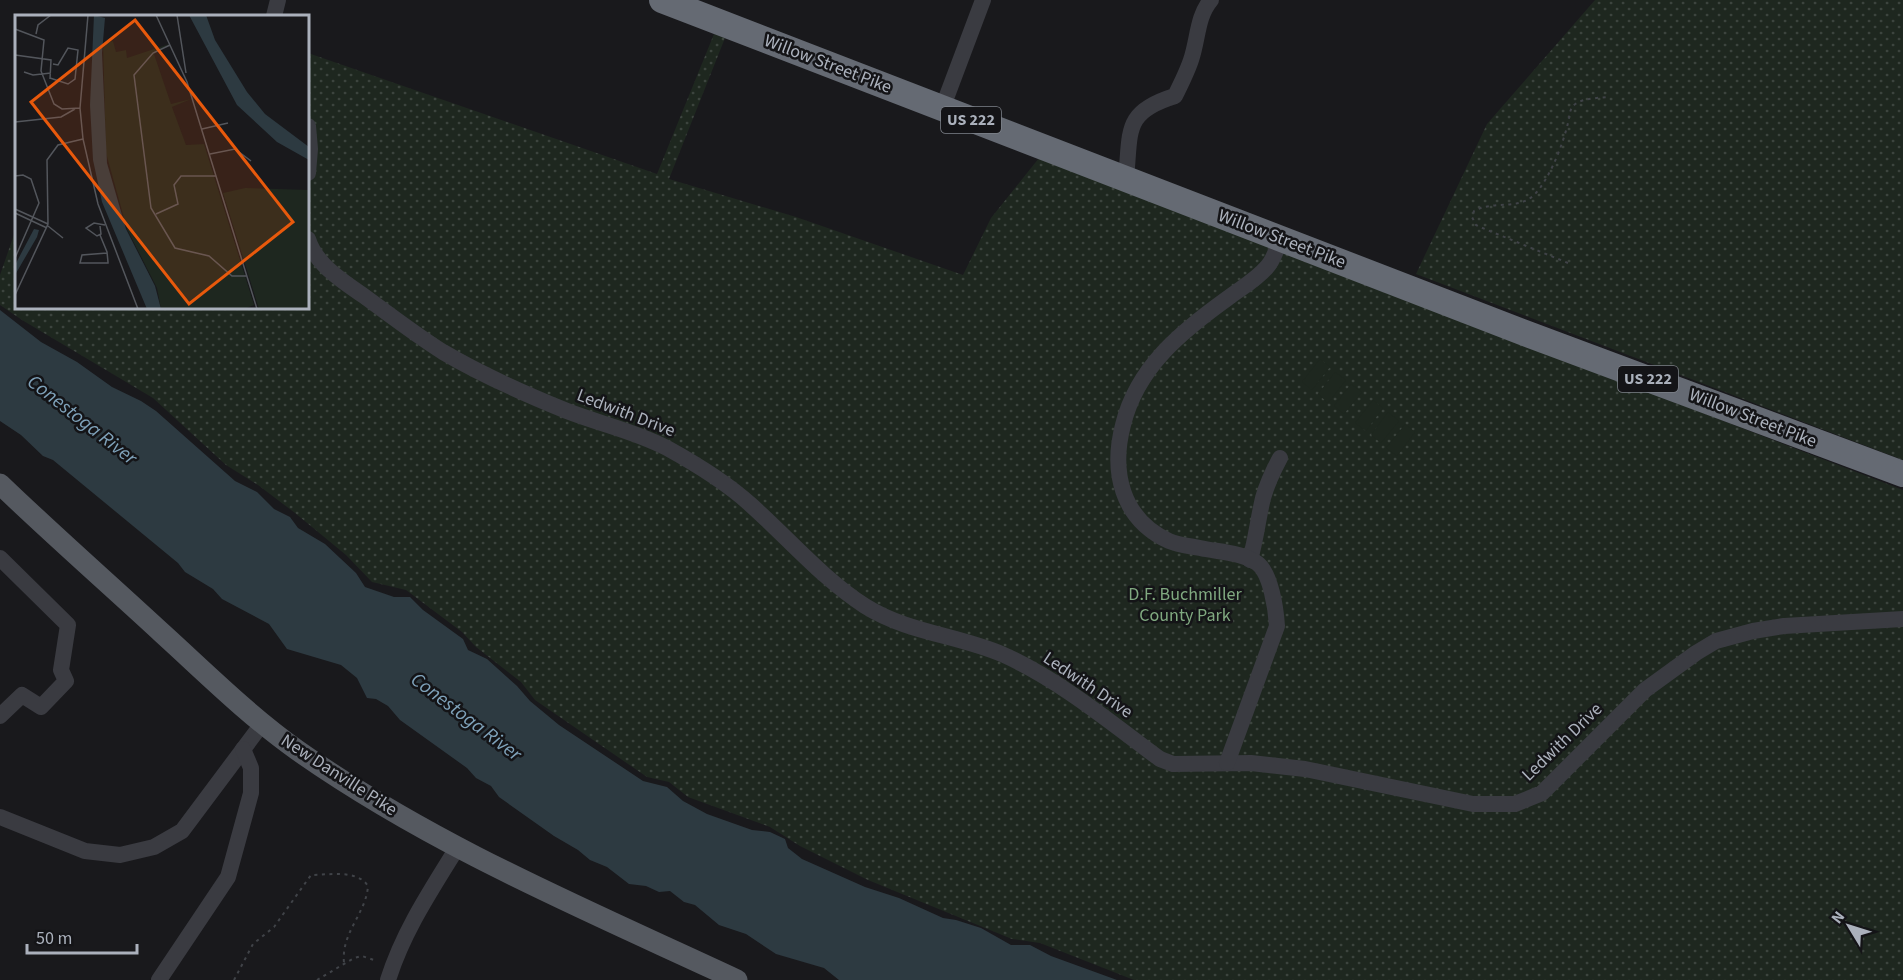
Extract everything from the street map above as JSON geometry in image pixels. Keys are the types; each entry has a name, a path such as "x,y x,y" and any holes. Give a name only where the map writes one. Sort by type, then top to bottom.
{"highway":[{"name":"Willow Street Pike","path":"662,0 1530,335 1903,474"}],"main road":[{"name":"New Danville Pike","path":"0,484 262,724 335,775 458,848 512,876 737,980"}],"street":[{"path":"274,15 278,0"},
{"path":"942,109 983,0"},
{"path":"1126,178 1132,127 1139,114 1156,101 1175,96 1191,62 1198,39 1202,12 1211,0"},
{"path":"309,138 309,161"},
{"path":"1227,763 1277,626 1276,605 1271,586 1258,563 1240,555 1169,541 1144,524 1128,504 1119,481 1117,462 1119,441 1126,412 1138,384 1154,362 1175,339 1194,323 1253,281 1269,266 1281,238"},
{"name":"Ledwith Drive","path":"309,241 317,257 345,282 446,353 505,385 569,412 631,432 664,446 697,466 750,504 833,581 862,604 880,615 911,628 971,643 1002,654 1030,668 1072,694 1160,759 1173,764 1251,763 1305,769 1473,804 1515,804 1542,793 1645,690 1716,641 1784,626 1903,619"},
{"path":"1250,560 1257,536 1263,499 1280,458"},
{"path":"0,558 68,625 60,670 66,681 41,707 22,695 0,716"},
{"path":"0,817 85,852 120,855 154,848 182,831 262,724"},
{"path":"159,980 228,877 251,793 251,768 243,749"},
{"path":"388,980 397,952 427,896 458,848"}],"path":[{"path":"1568,263 1480,227 1472,217 1474,212 1485,207 1522,203 1529,200 1540,187 1555,160 1568,126 1571,107 1578,102 1608,98"},
{"path":"234,980 253,944 274,927 311,875 355,875 365,881 368,886 344,945 344,963"},
{"path":"318,980 354,958 362,956 377,961"}],"green space":[{"path":"1595,0 1903,0 1903,460 1416,274 1487,124"},
{"name":"D.F. Buchmiller County Park","path":"714,34 725,38 669,179 796,217 963,275 991,218 1039,158 1903,490 1903,980 1134,980 1040,943 1012,939 868,880 800,846 770,827 688,797 669,782 647,777 535,700 521,682 476,647 462,632 406,590 372,582 346,555 295,513 258,485 226,465 153,398 0,305 0,275 15,232 15,309 309,309 309,53 657,174"},
{"path":"1320,359 1330,367 1312,390 1302,382"},
{"path":"1335,372 1346,380 1328,403 1318,394"},
{"path":"1351,384 1362,392 1344,414 1334,406"},
{"path":"1373,400 1383,408 1366,431 1355,423"},
{"path":"1388,412 1399,421 1381,443 1371,435"},
{"path":"1405,424 1415,432 1397,456 1386,448"}],"water":[{"name":"Conestoga River","path":"0,310 41,342 77,362 112,387 156,411 235,481 257,492 274,509 290,517 298,528 325,544 356,573 365,587 394,597 410,597 423,610 463,639 468,650 487,659 530,701 559,725 643,781 667,787 683,801 707,814 752,830 770,832 785,839 788,848 802,859 865,887 899,898 943,918 981,928 1011,945 1030,945 1051,956 1117,980 839,980 824,968 776,954 746,934 719,925 695,905 684,902 670,891 659,892 646,886 629,884 607,867 590,860 499,797 491,786 476,778 467,768 400,720 388,706 376,699 367,698 357,678 341,665 287,649 269,624 222,599 213,589 185,572 178,563 53,460 43,456 21,435 0,421"}]}
